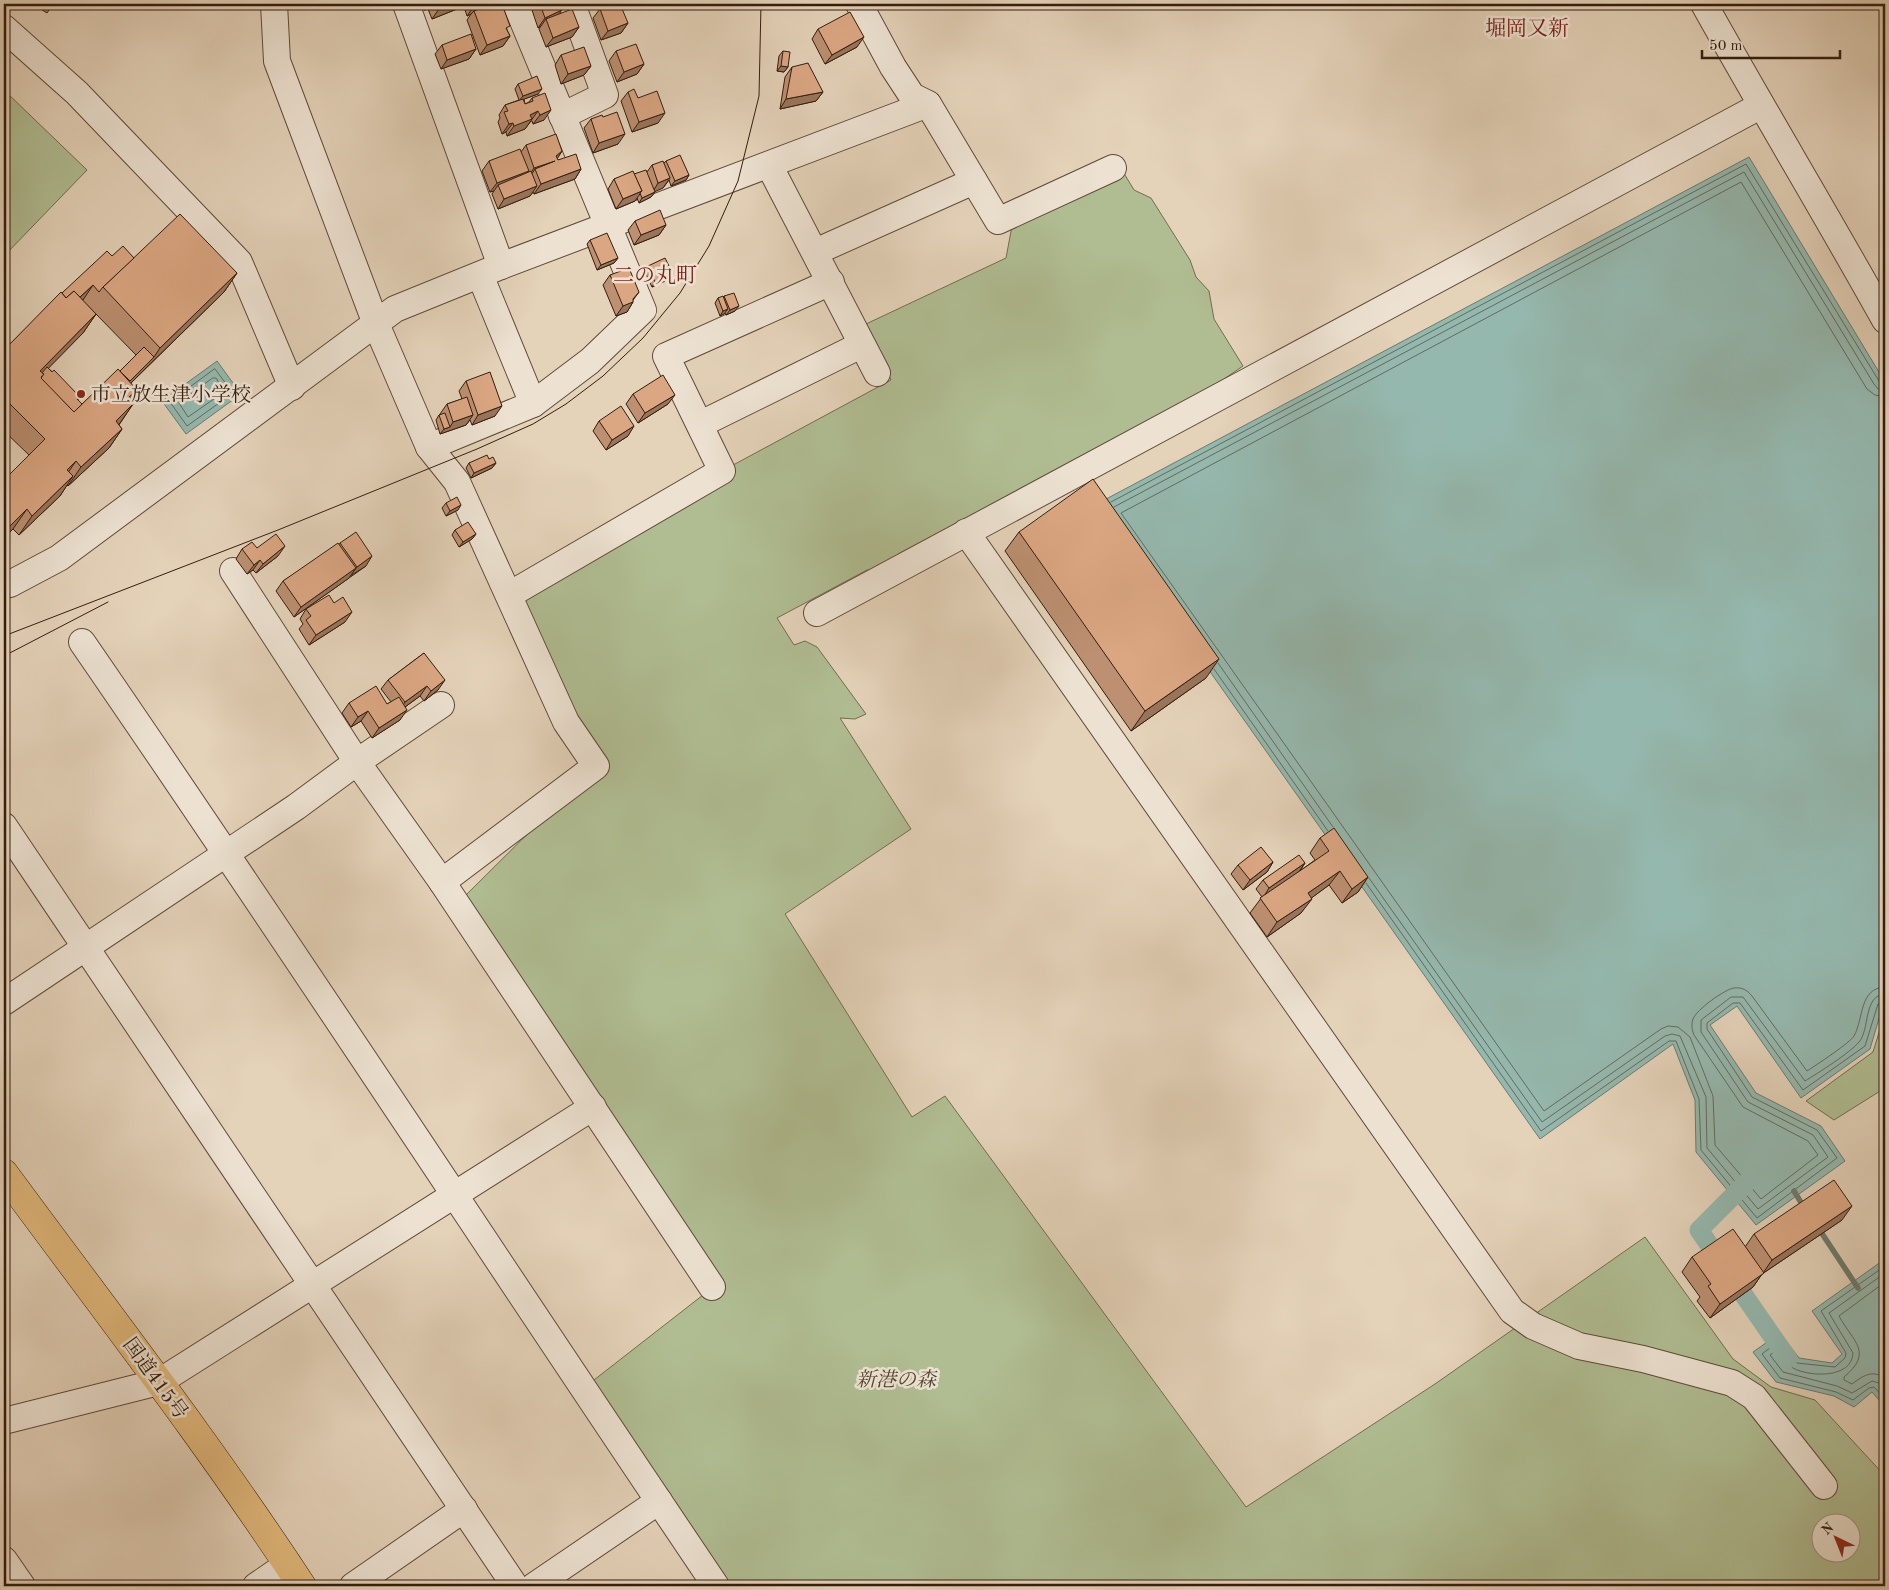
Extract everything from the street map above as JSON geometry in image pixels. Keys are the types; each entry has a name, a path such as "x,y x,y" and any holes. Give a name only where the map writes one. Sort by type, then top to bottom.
{"highway":[{"name":"国道415号","path":"4,1173 159,1382 295,1575"}],"street":[{"path":"274,4 277,61 376,324 429,447 457,482 566,722 596,766 442,882"},
{"path":"406,4 533,404"},
{"path":"429,447 533,404 590,360 643,310 516,4"},
{"path":"562,116 605,95 572,4"},
{"path":"859,4 893,67 912,96 928,104 998,221 1113,168"},
{"path":"1704,4 1760,106 1831,223 1885,320"},
{"path":"4,28 77,93 239,262 292,387"},
{"path":"4,585 10,584 58,558 292,387 395,309 928,104"},
{"path":"817,613 1760,106"},
{"path":"769,165 877,373"},
{"path":"815,252 974,180"},
{"path":"509,595 722,471 701,424 666,356 831,282"},
{"path":"701,424 861,345"},
{"path":"966,532 1512,1311 1533,1326 1579,1346 1643,1359 1732,1383 1754,1397 1824,1486"},
{"path":"233,571 357,762 442,882 712,1287"},
{"path":"82,642 228,852 716,1586"},
{"path":"4,1002 296,807 357,762 441,705"},
{"path":"4,826 515,1586"},
{"path":"4,1422 159,1382 593,1107"},
{"path":"534,1586 659,1501"},
{"path":"353,1586 464,1509"},
{"path":"4,1560 22,1586"},
{"path":"256,1586 295,1575"}],"green space":[{"path":"4,90 87,170 4,256"},
{"name":"新港の森","path":"1122,170 1134,190 1151,198 1190,260 1196,277 1209,291 1214,319 1243,366 1196,398 898,554 895,560 879,571 867,570 777,618 794,645 805,641 817,647 866,714 855,719 840,718 911,829 785,914 912,1117 945,1096 1246,1507 1435,1384 1645,1237 1733,1359 1771,1387 1815,1400 1885,1476 1885,1586 717,1586 585,1387 712,1288 466,895 596,766 509,595 722,471 891,380 866,324 1006,258 1012,226"},
{"path":"1885,1013 1885,1088 1834,1120 1806,1101 1873,1052"}],"water":[{"path":"1749,157 1885,382 1885,998 1870,1049 1801,1098 1737,1006 1710,1025 1756,1093 1821,1126 1845,1161 1756,1225 1696,1152 1695,1100 1673,1044 1540,1139 1093,506"},
{"path":"217,361 241,394 186,434 162,401"},
{"path":"1885,1259 1885,1407 1872,1392 1854,1407 1834,1396 1776,1382 1753,1352 1780,1333 1799,1358 1832,1363 1842,1354 1812,1311"}],"building":[{"path":"437,4 452,4 439,9"},
{"path":"491,4 502,4 510,26 506,28 510,36 487,45 474,11"},
{"path":"540,4 559,4 562,10 545,18"},
{"path":"612,4 620,4 628,23 608,31 600,9"},
{"path":"572,9 579,27 553,38 546,19"},
{"path":"850,12 864,37 832,55 818,29"},
{"path":"471,34 476,49 447,60 442,45"},
{"path":"636,44 644,64 624,72 616,51"},
{"path":"584,47 591,66 568,74 561,55"},
{"path":"783,51 790,52 788,67 781,66"},
{"path":"808,63 823,92 786,99 792,67"},
{"path":"537,76 542,89 523,96 518,84"},
{"path":"634,89 638,98 657,91 665,113 639,122 628,92"},
{"path":"545,93 551,110 540,115 538,111 530,115 532,119 514,126 513,123 509,124 504,112 508,111 505,105 523,99 525,104 533,101 532,98"},
{"path":"617,112 625,134 599,143 591,119"},
{"path":"556,134 562,151 556,156 558,160 576,154 581,169 541,184 535,169 555,161 534,168 526,145"},
{"path":"520,149 529,171 497,183 489,161"},
{"path":"680,155 689,175 675,181 666,161"},
{"path":"663,161 670,178 658,183 652,165"},
{"path":"646,170 655,192 642,198 640,193 642,191 634,174"},
{"path":"531,171 537,186 504,199 498,185"},
{"path":"633,171 642,191 623,199 614,179"},
{"path":"660,210 666,225 641,235 635,221"},
{"path":"180,214 237,273 160,348 103,287"},
{"path":"607,233 618,258 601,265 590,240"},
{"path":"123,246 134,258 99,292 93,285 80,297 74,291 66,298 62,293 107,251 112,256"},
{"path":"665,258 670,268 666,271 668,276 655,282 648,266"},
{"path":"629,268 639,292 633,299 633,302 623,306 610,275"},
{"path":"74,291 96,314 40,371 44,374 41,377 74,412 118,369 137,390 128,398 133,404 116,421 122,429 81,467 76,461 67,470 73,476 32,516 27,509 9,527 4,522 4,493 7,489 4,486 4,480 45,439 4,398 4,350 61,292 66,298"},
{"path":"734,293 739,306 730,310 724,296"},
{"path":"723,296 728,309 723,311 718,298"},
{"path":"144,347 154,357 130,381 120,371"},
{"path":"47,367 52,372 54,370 80,397 77,399 82,404 74,412 41,378 44,374 42,373"},
{"path":"490,372 502,406 478,415 466,381"},
{"path":"663,375 675,395 645,413 633,394"},
{"path":"467,397 473,415 453,422 447,404"},
{"path":"621,406 634,426 612,440 599,421"},
{"path":"445,413 450,427 444,429 439,415"},
{"path":"487,455 489,459 493,457 496,463 474,473 469,463"},
{"path":"1093,479 1219,659 1145,711 1019,532"},
{"path":"457,497 461,505 450,511 446,503"},
{"path":"468,522 476,534 463,542 455,530"},
{"path":"356,532 372,556 357,567 340,543"},
{"path":"276,534 285,546 263,564 260,560 254,565 242,549 252,542 257,548"},
{"path":"338,543 356,568 301,607 283,581"},
{"path":"329,595 334,603 343,597 352,612 316,635 306,620 311,616 306,609"},
{"path":"424,653 445,680 431,691 427,686 405,702 388,680"},
{"path":"376,686 387,704 399,697 407,710 379,728 368,711 358,717 349,703"},
{"path":"1334,828 1368,877 1352,889 1340,871 1308,893 1312,899 1277,922 1260,898 1329,851 1320,838"},
{"path":"1261,847 1273,862 1250,880 1238,865"},
{"path":"1299,855 1305,863 1269,888 1263,880"},
{"path":"1834,1180 1852,1206 1772,1260 1754,1234"},
{"path":"1733,1229 1764,1273 1720,1304 1708,1286 1711,1284 1692,1257"}],"waterway":[{"path":"1751,1178 1699,1230 1788,1359"},
{"path":"1794,1191 1805,1209"},
{"path":"1819,1229 1858,1288"}],"tram line":[{"path":"4,636 278,530 477,449 533,424 566,404 603,376 643,338 680,293 709,246 738,181 759,96 761,4"},
{"path":"4,656 108,602"}],"place":[{"name":"市立放生津小学校","path":"81,394"}],"district":[{"name":"堀岡又新","path":"1527,28"},
{"name":"二の丸町","path":"655,275"}]}
